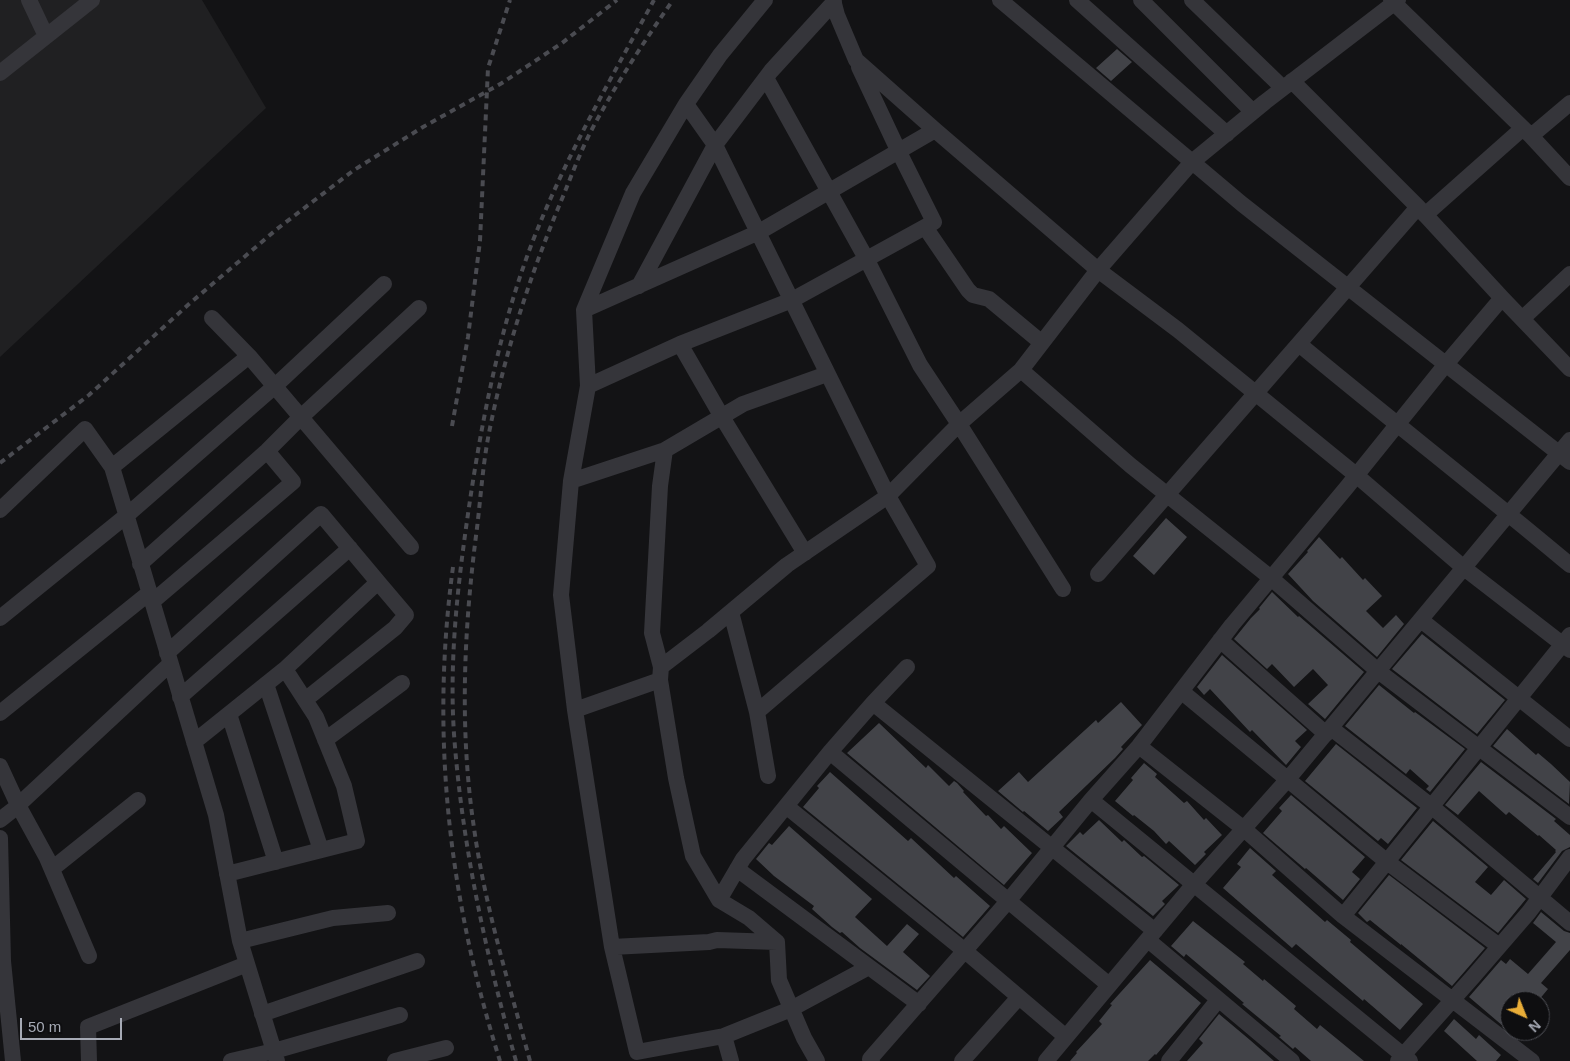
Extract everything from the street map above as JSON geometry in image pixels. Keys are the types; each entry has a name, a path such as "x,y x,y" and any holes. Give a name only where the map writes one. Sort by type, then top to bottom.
{"street":[{"path":"29,0 46,36"},
{"path":"2,65 46,36 92,0"},
{"path":"765,0 720,55 686,104 633,193 584,310 588,386 571,481 561,595 575,710 612,947 637,1052 724,1036 791,1009 869,967"},
{"path":"1000,0 1192,162 1565,458"},
{"path":"1077,0 1227,134"},
{"path":"1141,0 1253,112"},
{"path":"1192,0 1288,84 1422,211 1570,369"},
{"path":"588,386 680,344 792,300 934,222 856,60 833,1"},
{"path":"639,286 715,145 766,78 833,1"},
{"path":"575,710 661,674 787,565 888,496 959,424 1021,370 1098,270 1192,162 1394,1 1527,132 1570,178"},
{"path":"856,60 1098,270 1178,330 1356,475 1464,568 1568,643 1518,698 1343,916"},
{"path":"766,78 867,260 920,365 1063,589"},
{"path":"1098,574 1168,496 1348,287 1422,211 1527,132 1570,103"},
{"path":"686,104 715,145 888,496 928,566 757,712"},
{"path":"584,310 759,232 935,130"},
{"path":"925,227 973,295 989,299 1042,343"},
{"path":"1522,319 1570,274"},
{"path":"0,618 126,516 275,386 384,284"},
{"path":"872,1061 870,1059 1009,900 1091,800 1139,746 1220,640 1502,298"},
{"path":"140,564 267,451 419,308"},
{"path":"212,318 250,356 411,548"},
{"path":"680,344 722,417 805,552"},
{"path":"1299,344 1570,565"},
{"path":"112,467 250,356"},
{"path":"1021,370 1130,465 1271,578 1378,671 1570,817"},
{"path":"571,481 665,450 744,404 827,374"},
{"path":"0,510 84,429 112,467 216,815 240,941 275,1056"},
{"path":"1046,1061 1195,884 1288,779 1509,514 1565,458 1570,440"},
{"path":"665,450 660,486 652,633 661,674 676,778 693,856 719,900 749,918 777,942 779,980 804,1038 817,1061"},
{"path":"0,713 150,598 293,482 267,451"},
{"path":"0,820 18,805 168,658 321,514 406,615 394,628 305,700"},
{"path":"180,697 350,548"},
{"path":"194,742 285,669 378,582"},
{"path":"731,612 757,712 768,776"},
{"path":"1421,620 1570,739"},
{"path":"1220,640 1328,731 1431,806 1570,923"},
{"path":"719,900 743,859 830,752 907,667"},
{"path":"227,874 357,841 344,786 316,717 285,669"},
{"path":"325,740 402,683"},
{"path":"266,684 321,850"},
{"path":"1181,691 1386,861 1499,946"},
{"path":"873,703 1052,847 1151,936 1218,1000 1286,1059"},
{"path":"229,714 276,862"},
{"path":"1139,746 1244,829 1343,916 1532,1061"},
{"path":"830,752 1109,985"},
{"path":"0,766 18,805 52,869 89,956"},
{"path":"52,869 138,800"},
{"path":"1091,800 1195,884 1404,1059 1539,898 1570,858"},
{"path":"786,806 1066,1037"},
{"path":"0,838 4,1012 13,1061"},
{"path":"737,869 918,1004"},
{"path":"240,941 333,918 388,913"},
{"path":"612,947 717,940 777,942"},
{"path":"262,1014 417,961"},
{"path":"89,1061 88,1027 247,964"},
{"path":"962,1061 1019,997"},
{"path":"1169,1061 1218,1000"},
{"path":"231,1061 275,1056 400,1015"},
{"path":"724,1036 731,1061"},
{"path":"395,1061 446,1048"},
{"path":"0,1058 6,1061"}],"shaded area":[{"path":"0,0 202,0 266,108 0,357"}],"building":[{"path":"1117,49 1132,62 1111,81 1096,68"},
{"path":"1166,518 1187,537 1154,575 1133,556"},
{"path":"1319,537 1340,559 1342,557 1363,580 1365,578 1382,596 1366,611 1383,628 1396,615 1404,624 1377,657 1313,601 1288,574"},
{"path":"1272,592 1298,617 1364,672 1325,719 1308,704 1328,685 1313,669 1294,687 1272,664 1267,669 1234,639"},
{"path":"1422,634 1505,700 1477,734 1392,669"},
{"path":"1222,655 1307,730 1295,741 1301,747 1286,765 1252,730 1250,732 1210,689 1204,695 1197,687"},
{"path":"1379,685 1414,713 1465,749 1430,792 1426,789 1429,786 1410,769 1406,774 1345,726"},
{"path":"1121,702 1142,725 1121,747 1123,749 1115,758 1059,812 1063,817 1048,831 998,791 1019,772 1028,782 1096,720 1098,723"},
{"path":"879,723 926,768 928,765 949,786 954,781 957,783 986,816 988,815 1001,829 1004,826 1032,853 1004,885 847,753"},
{"path":"1507,729 1536,755 1538,753 1570,782 1569,804 1493,746"},
{"path":"1336,744 1417,808 1388,844 1381,838 1378,841 1305,781"},
{"path":"1481,762 1556,819 1554,821 1570,835 1570,847 1562,851 1538,883 1533,879 1556,852 1539,835 1509,812 1506,815 1479,791 1458,815 1445,805"},
{"path":"1144,763 1157,774 1155,777 1184,803 1187,801 1204,820 1206,818 1222,835 1204,852 1206,854 1195,865 1169,841 1166,844 1154,831 1115,801 1133,780 1131,778"},
{"path":"830,772 908,841 911,838 954,878 956,876 990,906 963,937 803,807 819,788 817,786"},
{"path":"1291,795 1365,857 1352,872 1360,879 1343,900 1263,833 1282,811 1279,808"},
{"path":"1099,820 1122,842 1124,840 1142,857 1144,856 1179,885 1162,901 1165,904 1153,916 1066,846 1080,832 1083,835"},
{"path":"1433,821 1488,867 1475,882 1491,895 1504,880 1526,899 1498,933 1401,860"},
{"path":"789,826 872,899 855,917 887,946 907,924 919,934 903,952 930,976 917,990 860,948 842,932 840,933 832,927 812,909 814,906 774,876 756,859 769,843 772,845"},
{"path":"1250,848 1276,871 1272,875 1325,922 1327,920 1351,940 1350,942 1423,1004 1400,1030 1296,944 1292,948 1223,888 1241,867 1237,864"},
{"path":"1389,875 1485,948 1452,986 1401,944 1370,920 1367,922 1358,913"},
{"path":"1541,912 1564,931 1570,933 1570,950 1541,983 1548,989 1546,991 1500,991 1500,1023 1469,997 1501,960 1506,964 1510,959 1528,974 1556,942 1533,923"},
{"path":"1193,921 1245,962 1243,964 1263,981 1264,979 1296,1006 1294,1009 1317,1029 1320,1025 1364,1061 1311,1061 1295,1047 1293,1049 1279,1037 1281,1036 1242,1004 1244,1003 1224,986 1186,954 1184,957 1171,946"},
{"path":"1150,960 1201,1003 1156,1055 1148,1061 1070,1061 1102,1024 1099,1021 1112,1005 1110,1004"},
{"path":"1219,1014 1274,1061 1187,1061 1203,1043 1199,1039"},
{"path":"1454,1019 1476,1039 1479,1035 1501,1055 1496,1061 1477,1061 1444,1031"}],"railway":[{"path":"452,426 468,337 480,241 488,68 510,0"},
{"path":"0,463 89,395 189,304 277,229 354,170 423,127 502,83 562,43 617,0"},
{"path":"516,1061 485,940 469,858 458,776 454,734 453,677 461,563 486,407 510,307 532,243 559,180 654,0"},
{"path":"530,1061 484,887 474,828 466,753 466,640 484,465 496,398 512,339 541,251 573,171 590,133 609,99 673,0"},
{"path":"453,567 446,630 443,693 444,755 449,817 468,939 482,1000 500,1061"}]}
